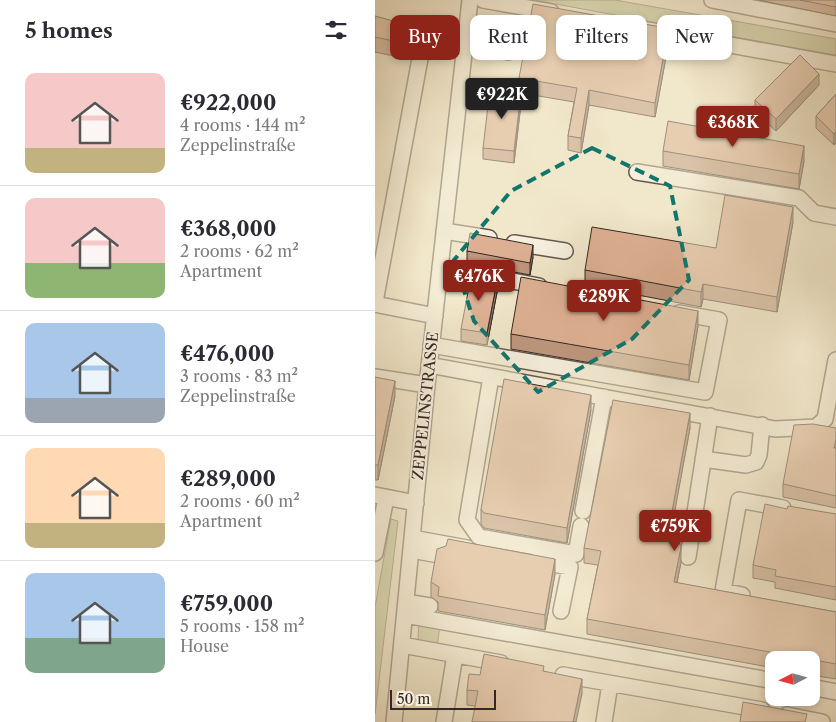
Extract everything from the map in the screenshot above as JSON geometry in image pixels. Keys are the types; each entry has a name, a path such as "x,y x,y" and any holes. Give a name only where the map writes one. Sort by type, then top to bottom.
{"street":[{"name":"ZEPPELINSTRASSE","path":"394,722 431,345 470,0"},
{"path":"483,0 562,14"},
{"path":"712,0 836,24"},
{"path":"647,30 836,64"},
{"path":"435,316 375,303 424,37 470,45"},
{"path":"637,172 799,198 814,213 836,217"},
{"path":"444,231 565,251"},
{"path":"440,267 555,289"},
{"path":"431,345 705,392 719,320 661,309"},
{"path":"429,365 775,428 816,427 825,420 836,360"},
{"path":"375,377 427,385"},
{"path":"491,377 467,520 479,537 576,554 603,397"},
{"path":"688,557 710,416"},
{"path":"703,458 746,465 755,462 759,455 762,425"},
{"path":"375,552 381,496 416,503"},
{"path":"760,599 723,591 739,500 797,511"},
{"path":"412,544 439,555"},
{"path":"412,544 570,567 561,611"},
{"path":"405,608 430,606"},
{"path":"405,608 765,679"},
{"path":"402,645 512,666"},
{"path":"444,722 455,655"},
{"path":"550,673 822,722"},
{"path":"604,722 610,684"},
{"path":"820,689 836,692"}],"highlighted area":[{"path":"592,148 670,186 689,280 632,339 538,392 474,321 454,260 511,191"}],"green space":[{"path":"534,0 615,0 700,15 657,15 657,23 647,21 647,15 615,15"},
{"path":"732,21 836,39 836,56 732,37"},
{"path":"391,519 398,521 375,714 375,607"},
{"path":"419,622 440,626 437,647 422,644 418,638"}],"building":[{"path":"800,0 836,0 836,7"},
{"path":"533,4 594,15 556,15 556,60 647,60 647,24 657,26 657,60 663,60 655,103 589,90 581,138 568,136 577,88 519,78 522,60 546,60 546,15 531,15"},
{"path":"375,16 390,20 390,40 375,37"},
{"path":"800,55 819,74 776,119 755,100"},
{"path":"490,89 521,93 514,151 483,148"},
{"path":"836,94 836,131 834,134 816,116"},
{"path":"668,121 804,146 799,174 663,151"},
{"path":"725,195 793,207 777,297 703,284 701,292 585,270 592,227 716,248"},
{"path":"470,233 533,245 530,263 467,251"},
{"path":"472,271 498,276 487,333 461,329"},
{"path":"521,277 698,311 689,365 511,334"},
{"path":"375,377 395,381 378,465 375,465"},
{"path":"504,379 591,395 567,528 484,513 481,509"},
{"path":"613,400 690,413 667,539 679,542 681,547 674,582 836,612 836,664 820,661 820,651 765,651 587,619 601,551 584,548"},
{"path":"813,424 836,428 834,448 836,448 836,496 783,484 794,425"},
{"path":"765,504 787,509 788,506 836,514 836,587 775,576 776,570 753,565"},
{"path":"448,539 555,559 545,615 438,596 439,587 431,582 437,549 446,546"},
{"path":"484,654 544,666 543,671 582,679 573,722 472,722 478,691 467,690 469,674 480,675"},
{"path":"743,702 807,714 805,722 740,722"}]}
